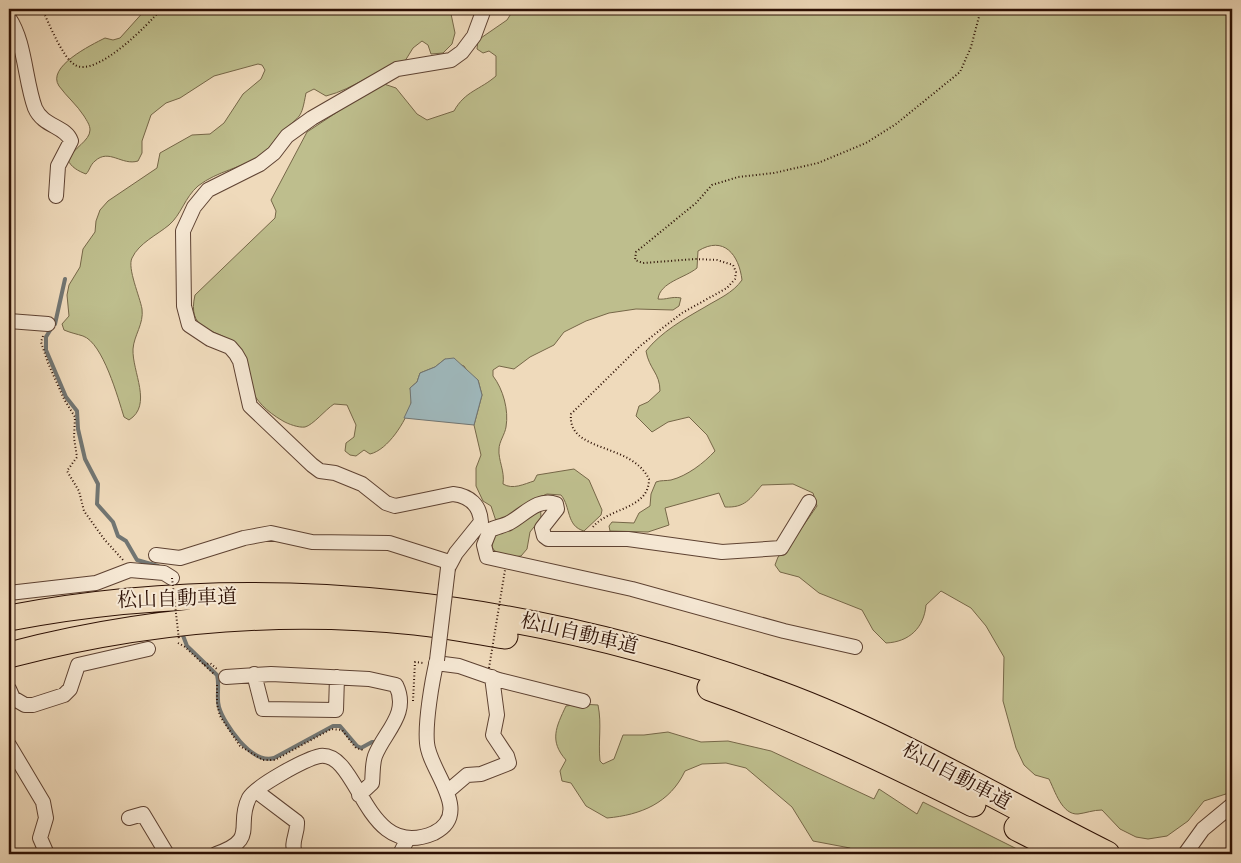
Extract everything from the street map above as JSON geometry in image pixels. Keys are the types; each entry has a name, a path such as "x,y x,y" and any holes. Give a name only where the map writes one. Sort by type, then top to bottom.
{"highway":[{"name":"松山自動車道","path":"9,618 114,601 190,597 276,596 414,604 538,623 610,639 690,663 783,695 896,744 1107,854"},
{"name":"松山自動車道","path":"9,655 119,630 193,621 277,618 341,617 415,622 533,640 609,656 687,680 779,712 891,763 1068,854"}],"street":[{"path":"484,9 474,36 462,52 451,60 397,69 384,76 293,131 274,153 260,164 208,190 199,199 183,231 184,306 189,325 203,336 230,347 240,361 250,406 272,429 320,471 334,473 362,484 386,503 395,506 438,496 463,495 476,505 485,526 484,545 487,558 632,589 784,631 855,647"},
{"path":"9,18 16,32 28,83 40,117 67,134 71,141 58,166 56,196"},
{"path":"9,321 48,324"},
{"path":"216,854 235,851 244,832 247,804 256,790 306,761 321,756 334,759 359,794 376,823 390,833 408,840 434,833 443,827 450,818 452,808 447,792 429,753 426,739 449,565 485,526 509,523 538,504 550,502 556,504 557,509 542,528 544,536 548,538 628,539 722,552 782,548 809,502"},
{"path":"156,555 180,558 244,538 271,533 284,534 312,542 389,543 449,565"},
{"path":"9,594 96,583 130,570 164,573 172,578"},
{"path":"9,689 13,698 25,705 56,699 70,689 78,665 148,648"},
{"path":"436,663 490,673 583,701"},
{"path":"447,792 467,775 481,774 509,763 504,750 493,735 497,715 490,673"},
{"path":"254,674 263,709 336,710 338,677"},
{"path":"226,677 254,674 338,677 369,679 396,685 399,691 397,718 375,756 372,783 359,794"},
{"path":"9,745 43,802 46,818 40,838 47,854"},
{"path":"256,790 297,822 292,845 295,854"},
{"path":"1185,854 1203,829 1232,805"},
{"path":"129,818 143,814 167,854"},
{"path":"400,854 408,840"}],"path":[{"path":"42,9 67,54 74,64 80,67 103,60 119,50 162,9"},
{"path":"586,537 595,524 641,499 647,492 649,479 638,463 614,451 587,442 578,435 570,422 571,414 646,341 682,313 727,288 735,279 736,272 733,265 717,260 643,263 635,260 636,252 696,203 712,184 738,177 774,174 818,163 866,143 896,124 960,72 971,47 981,9"},
{"path":"48,324 41,342 64,399 75,417 74,438 77,457 67,471 79,491 84,510 104,539 119,553 130,570"},
{"path":"490,673 505,570"},
{"path":"172,578 179,640"},
{"path":"399,710 409,711 414,700 415,662 436,663"}],"green space":[{"path":"146,9 450,9 455,33 452,44 443,53 431,54 428,45 422,41 413,48 405,61 346,89 326,96 314,89 306,93 303,108 297,119 279,135 265,153 198,186 173,221 139,248 132,258 131,268 142,309 142,320 133,349 141,397 140,406 136,414 129,420 124,417 109,372 97,349 83,336 64,330 62,324 69,316 67,295 69,285 80,267 83,249 95,232 100,210 108,201 157,168 160,153 192,135 210,134 224,123 243,94 261,79 265,70 262,65 258,64 214,76 180,98 166,103 151,115 142,141 142,153 138,161 132,162 105,156 95,161 86,174 80,172 68,160 87,138 90,128 81,112 59,86 57,79 59,71 64,64 90,46 105,38 113,40 120,38"},
{"path":"514,9 1232,9 1232,792 1204,801 1188,821 1167,836 1148,839 1136,837 1120,829 1102,810 1078,814 1068,811 1063,807 1049,779 1035,775 1024,765 1016,748 1003,701 1004,657 986,626 971,608 941,591 926,605 919,627 914,632 902,640 886,643 873,630 862,610 819,593 799,577 780,572 775,565 778,557 787,549 817,506 813,493 793,484 762,485 746,502 738,506 725,507 719,493 665,508 669,525 648,532 610,531 609,526 612,522 634,523 639,513 650,506 651,494 656,482 671,480 689,472 715,451 707,435 689,417 668,422 652,432 636,416 639,406 648,402 660,391 660,385 646,351 666,332 730,292 742,280 738,263 734,256 723,247 715,245 698,251 697,268 663,288 658,299 681,298 679,306 673,310 636,309 609,313 586,321 564,332 554,345 530,357 514,369 499,366 493,370 493,376 500,387 507,414 506,427 499,449 503,484 518,486 534,481 537,475 574,469 589,480 602,510 601,515 584,531 578,529 571,521 561,495 547,494 540,497 541,518 530,532 527,549 521,556 498,556 492,547 496,521 491,506 483,501 476,486 476,468 481,455 474,425 482,395 478,380 470,375 464,366 445,359 435,367 420,373 417,382 410,388 411,404 401,426 390,441 370,454 364,450 356,456 350,455 345,451 346,443 354,437 356,425 347,405 334,404 312,423 303,427 285,422 262,405 250,388 234,342 209,330 198,322 194,315 193,306 195,295 275,218 276,211 271,200 307,132 366,93 384,84 396,88 417,114 427,120 454,111 463,99 496,76 496,56 489,51 483,53 477,49 478,40 507,20"},
{"path":"581,704 598,705 600,761 603,764 614,759 623,735 668,732 701,742 728,741 771,751 874,799 879,789 917,814 923,802 1027,854 857,854 850,848 813,841 792,807 746,768 726,763 702,764 685,771 679,782 663,799 643,810 607,818 586,806 571,783 562,781 560,771 566,760 557,746 557,727 566,706"}],"water":[{"path":"454,358 478,380 482,395 474,425 404,418 411,403 410,388 417,382 420,373 435,367 445,359"}],"waterway":[{"path":"55,324 65,279"},
{"path":"52,327 46,337 46,350 66,397 77,411 78,429 85,459 98,484 97,504 113,522 118,536 126,541 137,560 158,566"},
{"path":"182,633 187,646 217,675 218,703 227,723 240,742 257,755 266,759 274,758 333,726 340,726 357,746 361,748 372,742 377,742"}]}
